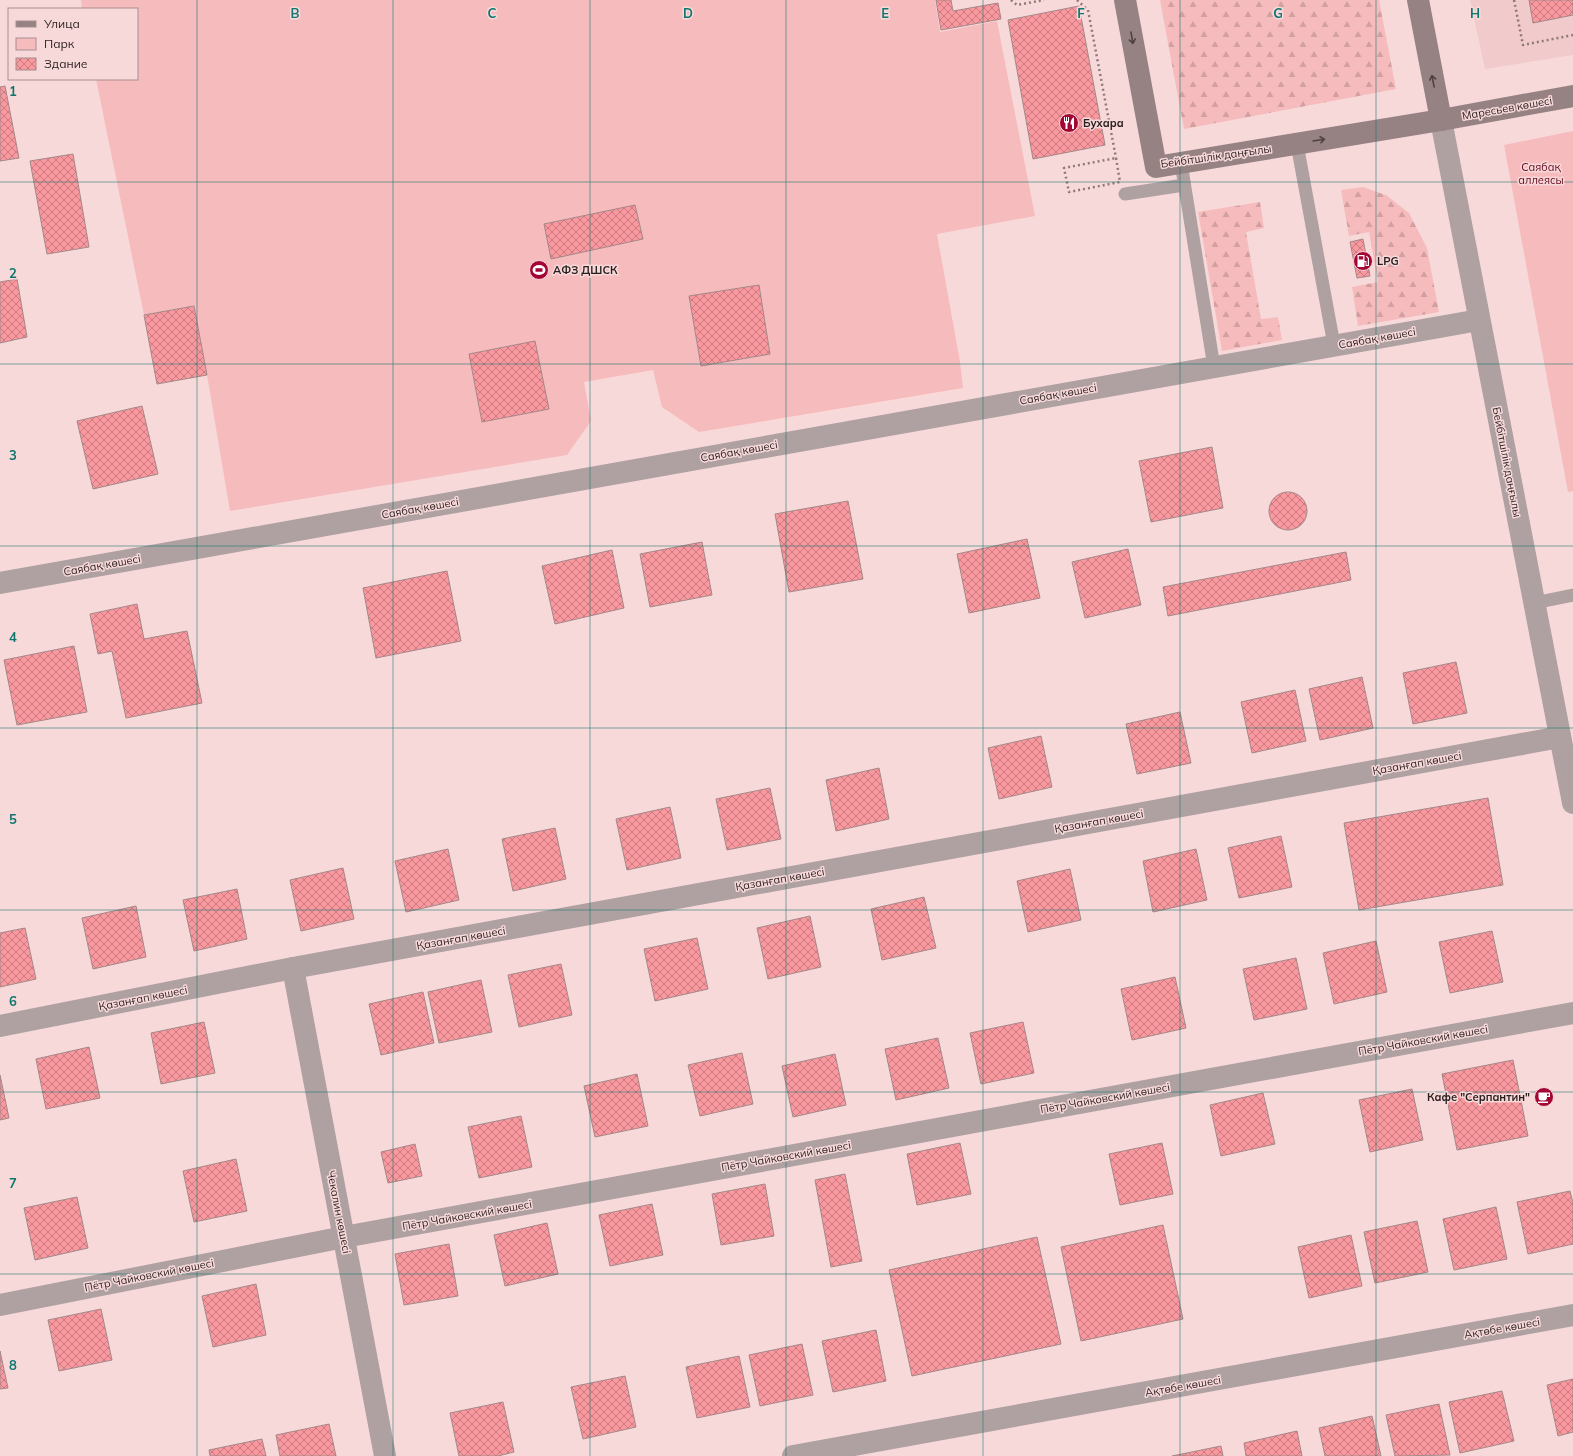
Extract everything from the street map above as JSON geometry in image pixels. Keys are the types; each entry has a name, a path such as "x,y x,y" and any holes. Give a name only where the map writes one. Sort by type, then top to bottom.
{"main road":[{"name":"Бейбітшілік даңғылы","path":"1125,0 1156,167 1441,120 1418,0"},
{"name":"Маресьев көшесі","path":"1441,120 1573,96"}],"street":[{"name":"Бейбітшілік даңғылы","path":"1441,120 1573,803"},
{"name":"Саябақ көшесі","path":"0,583 1479,320"},
{"name":"Қазанғап көшесі","path":"0,1026 293,968 1560,737"},
{"name":"Чекалин көшесі","path":"293,968 385,1456"},
{"name":"Пётр Чайковский көшесі","path":"0,1305 344,1237 1573,1012"},
{"name":"Ақтөбе көшесі","path":"793,1456 1573,1315"}],"lane":[{"path":"1297,144 1334,346"},
{"path":"1180,163 1214,367"},
{"path":"1125,194 1184,184"},
{"path":"1534,603 1573,595"}],"path":[{"path":"1011,0 1017,5 1044,0"},
{"path":"1077,0 1088,10 1116,158 1120,182 1068,192 1064,168 1116,158"},
{"path":"1514,0 1523,45 1573,35"}],"shaded area":[{"path":"1470,0 1573,0 1573,55 1485,69"}],"green space":[{"name":"АФЗ ДШСК","path":"81,0 935,0 940,32 997,21 1035,216 937,234 960,362 963,388 699,432 662,407 653,370 584,382 591,421 567,455 230,511 194,306 144,315 96,80 138,80 138,8 82,8"},
{"path":"1160,0 1379,0 1396,89 1184,129"},
{"name":"Саябақ аллеясы","path":"1573,131 1573,491 1568,492 1504,145"},
{"path":"1363,187 1386,195 1409,213 1427,248 1439,312 1358,326 1352,287 1378,282 1369,232 1349,236 1341,190"},
{"path":"1260,202 1264,228 1246,232 1261,319 1278,317 1282,340 1222,351 1198,212"}],"building":[{"path":"936,0 951,0 953,11 998,3 1001,19 941,30"},
{"path":"1529,0 1573,0 1573,15 1533,23"},
{"path":"1079,6 1105,145 1033,159 1008,20"},
{"path":"5,86 19,158 0,161 0,87"},
{"path":"73,154 89,247 47,254 30,161"},
{"path":"635,205 643,239 551,259 544,224"},
{"path":"1363,239 1370,276 1357,278 1350,242"},
{"path":"17,279 27,337 0,343 0,282"},
{"path":"759,285 770,354 701,366 689,296"},
{"path":"194,306 207,375 157,384 144,315"},
{"path":"535,341 549,409 482,422 469,354"},
{"path":"142,406 158,474 93,489 77,421"},
{"path":"1212,447 1223,508 1151,522 1139,461"},
{"path":"1288,492 1298,495 1304,501 1307,511 1304,521 1298,527 1288,530 1278,527 1272,521 1269,511 1272,501 1278,495"},
{"path":"848,501 863,579 789,592 775,514"},
{"path":"1027,539 1040,598 969,613 957,554"},
{"path":"702,542 712,595 650,607 640,554"},
{"path":"1128,549 1141,605 1085,618 1072,562"},
{"path":"612,550 624,608 555,624 542,566"},
{"path":"1346,552 1351,580 1168,616 1163,587"},
{"path":"447,571 461,641 376,658 363,588"},
{"path":"137,604 144,639 187,631 202,703 126,718 112,651 98,654 90,614"},
{"path":"74,646 87,712 17,725 4,660"},
{"path":"1456,662 1467,713 1413,724 1403,673"},
{"path":"1362,677 1373,728 1320,740 1309,689"},
{"path":"1295,690 1306,741 1252,753 1241,702"},
{"path":"1180,712 1191,763 1137,774 1126,724"},
{"path":"1041,736 1052,787 999,799 988,748"},
{"path":"879,768 889,819 836,831 826,780"},
{"path":"770,788 781,839 727,850 716,799"},
{"path":"1488,798 1503,885 1359,910 1344,823"},
{"path":"670,807 681,858 627,870 616,819"},
{"path":"555,828 566,879 513,891 502,839"},
{"path":"1281,836 1292,887 1239,898 1228,848"},
{"path":"448,849 459,900 406,912 395,861"},
{"path":"1196,849 1207,900 1153,912 1143,861"},
{"path":"343,868 354,919 301,931 290,880"},
{"path":"1070,869 1081,920 1028,932 1017,881"},
{"path":"237,889 247,939 194,951 183,900"},
{"path":"924,897 936,948 882,960 871,909"},
{"path":"136,906 146,957 93,969 82,918"},
{"path":"810,916 821,967 768,979 757,928"},
{"path":"25,928 36,979 0,987 0,933"},
{"path":"1492,931 1503,982 1450,993 1439,942"},
{"path":"697,938 708,989 655,1001 644,949"},
{"path":"1376,941 1387,992 1334,1004 1323,953"},
{"path":"1296,958 1307,1009 1254,1020 1243,969"},
{"path":"561,964 572,1015 519,1027 508,975"},
{"path":"1175,977 1186,1028 1132,1040 1121,989"},
{"path":"481,980 492,1032 439,1043 428,992"},
{"path":"423,992 434,1043 381,1055 369,1004"},
{"path":"204,1022 215,1073 161,1084 151,1033"},
{"path":"1023,1022 1034,1073 981,1084 970,1033"},
{"path":"938,1038 949,1088 896,1100 885,1049"},
{"path":"89,1047 100,1098 46,1109 36,1059"},
{"path":"742,1053 753,1104 700,1116 688,1065"},
{"path":"835,1054 846,1105 793,1117 782,1066"},
{"path":"1513,1060 1528,1136 1457,1150 1442,1074"},
{"path":"637,1074 648,1126 595,1137 584,1086"},
{"path":"0,1075 9,1118 0,1120"},
{"path":"1412,1089 1423,1140 1370,1152 1359,1100"},
{"path":"1263,1093 1275,1144 1221,1156 1210,1105"},
{"path":"521,1116 532,1167 479,1178 468,1127"},
{"path":"960,1143 971,1194 917,1205 907,1154"},
{"path":"1162,1143 1173,1194 1120,1205 1109,1154"},
{"path":"415,1144 422,1176 388,1183 381,1152"},
{"path":"236,1159 247,1211 194,1222 183,1171"},
{"path":"845,1174 862,1261 831,1267 815,1180"},
{"path":"765,1184 774,1236 721,1245 712,1194"},
{"path":"1570,1191 1573,1203 1573,1244 1528,1254 1517,1202"},
{"path":"77,1197 88,1248 35,1260 24,1208"},
{"path":"652,1204 663,1255 610,1266 599,1215"},
{"path":"1496,1207 1507,1259 1454,1270 1443,1219"},
{"path":"1417,1221 1428,1272 1375,1283 1364,1232"},
{"path":"547,1223 558,1274 505,1286 494,1235"},
{"path":"1163,1225 1183,1319 1081,1341 1061,1247"},
{"path":"1351,1235 1362,1286 1309,1298 1298,1247"},
{"path":"1037,1237 1061,1344 912,1376 889,1270"},
{"path":"449,1244 458,1296 404,1305 395,1254"},
{"path":"256,1284 266,1335 213,1347 202,1296"},
{"path":"101,1309 112,1360 59,1371 48,1320"},
{"path":"876,1330 886,1381 833,1392 822,1341"},
{"path":"802,1344 813,1395 760,1406 749,1355"},
{"path":"0,1351 8,1388 0,1389"},
{"path":"739,1356 750,1407 697,1418 686,1367"},
{"path":"625,1376 636,1427 583,1439 571,1387"},
{"path":"1573,1379 1573,1432 1558,1436 1547,1385"},
{"path":"1502,1391 1514,1441 1460,1453 1449,1402"},
{"path":"503,1402 514,1452 498,1456 459,1456 450,1413"},
{"path":"1439,1404 1450,1455 1395,1456 1386,1415"},
{"path":"1372,1416 1381,1456 1325,1456 1319,1428"},
{"path":"329,1424 336,1456 280,1456 276,1435"},
{"path":"1297,1431 1302,1456 1246,1456 1244,1443"},
{"path":"262,1439 266,1456 210,1456 209,1450"},
{"path":"1221,1446 1223,1456 1172,1456"}],"place":[{"name":"Бухара","path":"1069,123"},
{"name":"LPG","path":"1363,261"},
{"name":"АФЗ ДШСК","path":"539,270"},
{"name":"Кафе \"Серпантин\"","path":"1544,1097"}]}
